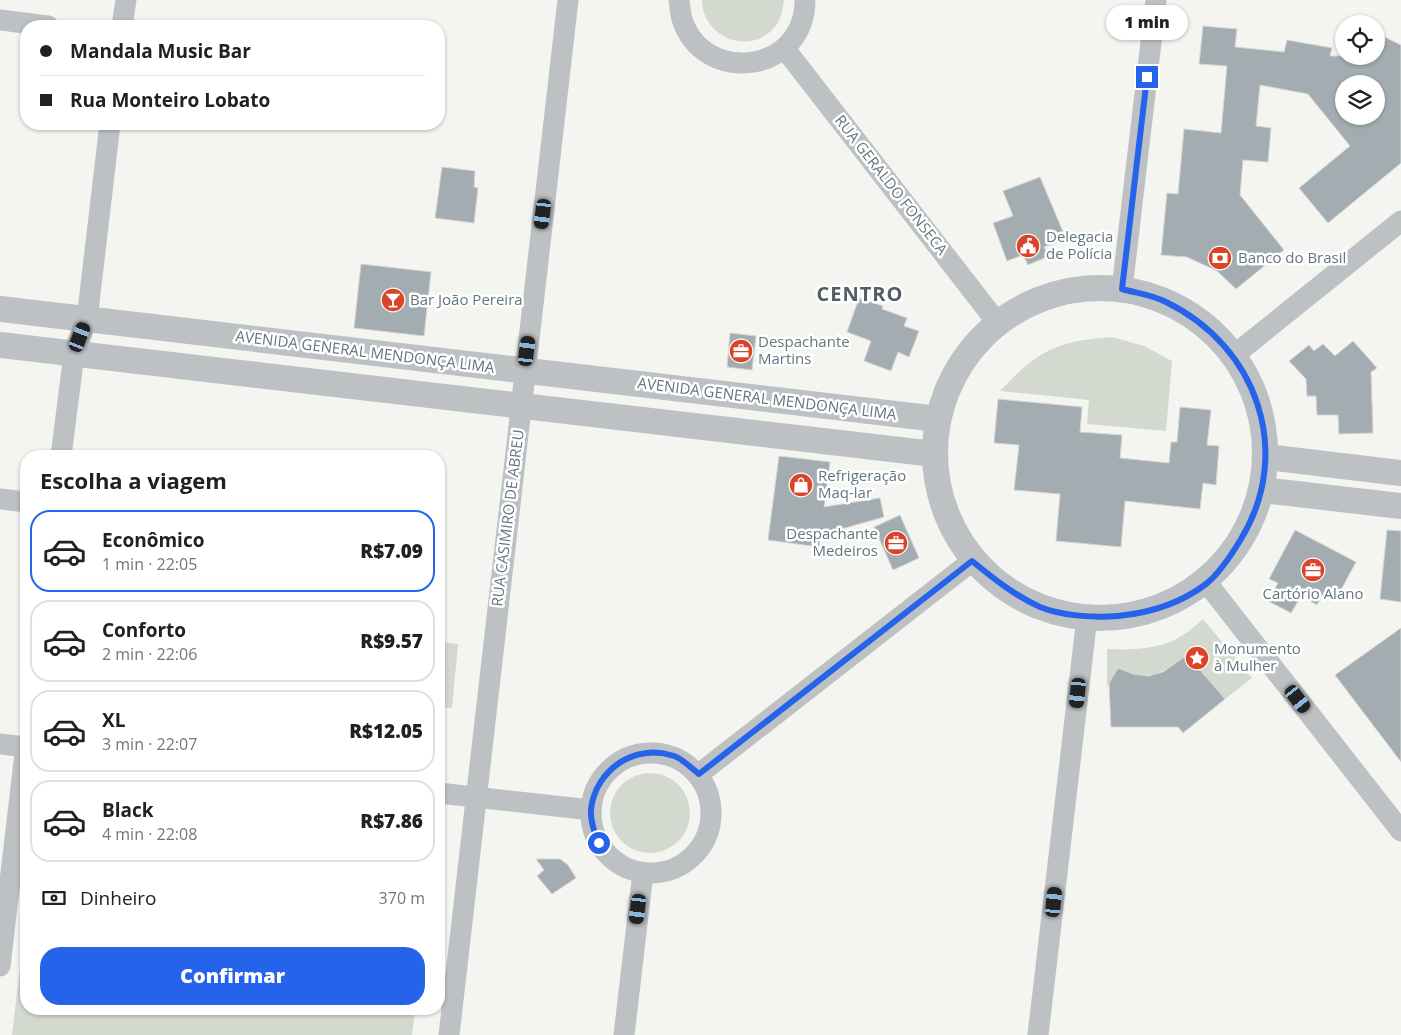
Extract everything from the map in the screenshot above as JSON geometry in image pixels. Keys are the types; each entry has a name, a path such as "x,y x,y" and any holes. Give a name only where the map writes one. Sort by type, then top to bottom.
{"street":[{"path":"123,20 126,0"},
{"name":"RUA CASIMIRO DE ABREU","path":"449,1035 568,0"},
{"path":"679,0 681,19 691,38 706,53 726,62 747,64 768,58 785,49 798,30 805,11 805,0"},
{"path":"1122,289 1156,0"},
{"path":"0,20 20,22"},
{"name":"RUA GERALDO FONSECA","path":"785,49 996,321"},
{"path":"62,450 74,354 86,319 109,130"},
{"path":"1233,356 1401,221"},
{"path":"1075,288 1122,289 1165,301 1206,327 1233,356 1248,380 1261,415 1267,457 1263,490 1252,521 1231,556 1207,583 1176,601 1141,614 1087,617 1042,608 1004,588 972,561 949,522 936,486 934,454 938,419 947,383 966,353 996,321 1033,300 1075,288"},
{"name":"AVENIDA GENERAL MENDONÇA LIMA","path":"0,309 938,419"},
{"path":"0,346 934,454"},
{"path":"1267,457 1401,473"},
{"path":"1263,490 1401,506"},
{"path":"0,499 20,501"},
{"path":"699,774 972,561"},
{"path":"1207,583 1401,831"},
{"path":"1038,1035 1087,617"},
{"path":"0,744 20,746"},
{"path":"658,753 675,756 699,774 707,786 711,803 711,822 705,841 693,856 677,867 659,872 643,873 623,866 609,856 599,843 592,827 591,810 595,791 605,774 620,761 638,754 658,753"},
{"path":"445,794 591,810"},
{"path":"0,966 20,797"},
{"path":"624,1035 643,873"}],"shaded area":[{"path":"702,0 784,0 782,12 773,29 762,37 751,41 739,41 728,38 709,24 704,13"},
{"path":"1112,337 1144,346 1172,361 1166,431 1087,424 1089,400 1000,391 1013,377 1037,357 1049,351 1062,345"},
{"path":"1203,619 1252,678 1225,699 1187,655 1155,674 1139,675 1118,668 1107,687 1107,649 1155,647 1173,641"},
{"path":"445,643 458,644 452,708 445,707"},
{"path":"642,773 658,773 679,784 690,805 690,821 679,842 658,853 642,853 628,847 616,835 610,821 610,805 616,791 628,779"},
{"path":"20,969 20,1015 414,1015 412,1035 12,1035"}],"building":[{"path":"1203,26 1237,29 1235,47 1284,52 1287,40 1332,48 1330,56 1335,56 1335,65 1385,65 1385,37 1401,45 1401,163 1328,223 1299,188 1350,146 1308,94 1260,85 1256,126 1271,128 1268,162 1243,160 1240,195 1284,250 1236,289 1217,271 1187,257 1161,255 1167,193 1178,194 1184,129 1221,133 1227,66 1199,64"},
{"path":"442,167 475,171 474,187 478,188 474,223 435,218"},
{"path":"1040,177 1066,239 1044,247 1049,256 1028,265 1023,255 1007,261 993,223 1013,216 1003,191"},
{"name":"Bar João Pereira","path":"361,264 431,272 424,336 354,328"},
{"path":"859,298 883,306 882,309 907,318 904,326 919,331 909,357 898,352 891,371 864,361 871,341 847,332"},
{"name":"Despachante Martins","path":"730,333 756,336 752,370 727,367"},
{"path":"1353,341 1377,368 1371,372 1373,433 1339,434 1338,415 1317,415 1316,396 1307,396 1306,379 1289,361 1309,345 1314,351 1323,344 1335,356"},
{"path":"998,399 1082,407 1080,432 1122,435 1120,458 1169,463 1171,442 1177,442 1180,407 1211,410 1207,445 1219,446 1216,485 1203,483 1200,509 1125,501 1121,547 1056,541 1060,494 1014,490 1019,445 994,443"},
{"name":"Refrigeração Maq-lar","path":"779,456 830,462 824,507 880,498 884,517 820,535 819,547 768,540"},
{"name":"Despachante Medeiros","path":"900,515 919,558 893,570 874,527"},
{"name":"Cartório Alano","path":"1295,530 1356,562 1335,601 1322,595 1317,605 1301,596 1291,613 1268,601 1278,583 1269,579"},
{"path":"1387,530 1401,531 1401,602 1380,599"},
{"path":"1401,628 1401,762 1335,675"},
{"path":"1187,655 1225,699 1183,733 1178,727 1111,727 1109,683 1118,668 1133,674 1148,676 1163,672"},
{"path":"536,859 560,859 568,865 576,878 552,894 537,876 544,870"}],"place":[{"name":"Delegacia de Polícia","path":"1028,246"},
{"name":"Banco do Brasil","path":"1220,258"},
{"name":"Bar João Pereira","path":"393,300"},
{"name":"Despachante Martins","path":"741,351"},
{"name":"Refrigeração Maq-lar","path":"801,485"},
{"name":"Despachante Medeiros","path":"896,543"},
{"name":"Cartório Alano","path":"1313,570"},
{"name":"Monumento à Mulher","path":"1197,658"}],"district":[{"name":"CENTRO","path":"860,294"}],"route":[{"path":"599,843 592,827 591,810 595,791 605,774 620,761 638,754 658,753 675,756 699,774 972,561 1004,588 1042,608 1087,617 1141,614 1176,601 1207,583 1231,556 1252,521 1263,490 1267,457 1261,415 1248,380 1233,356 1206,327 1165,301 1122,289 1147,77"}]}
